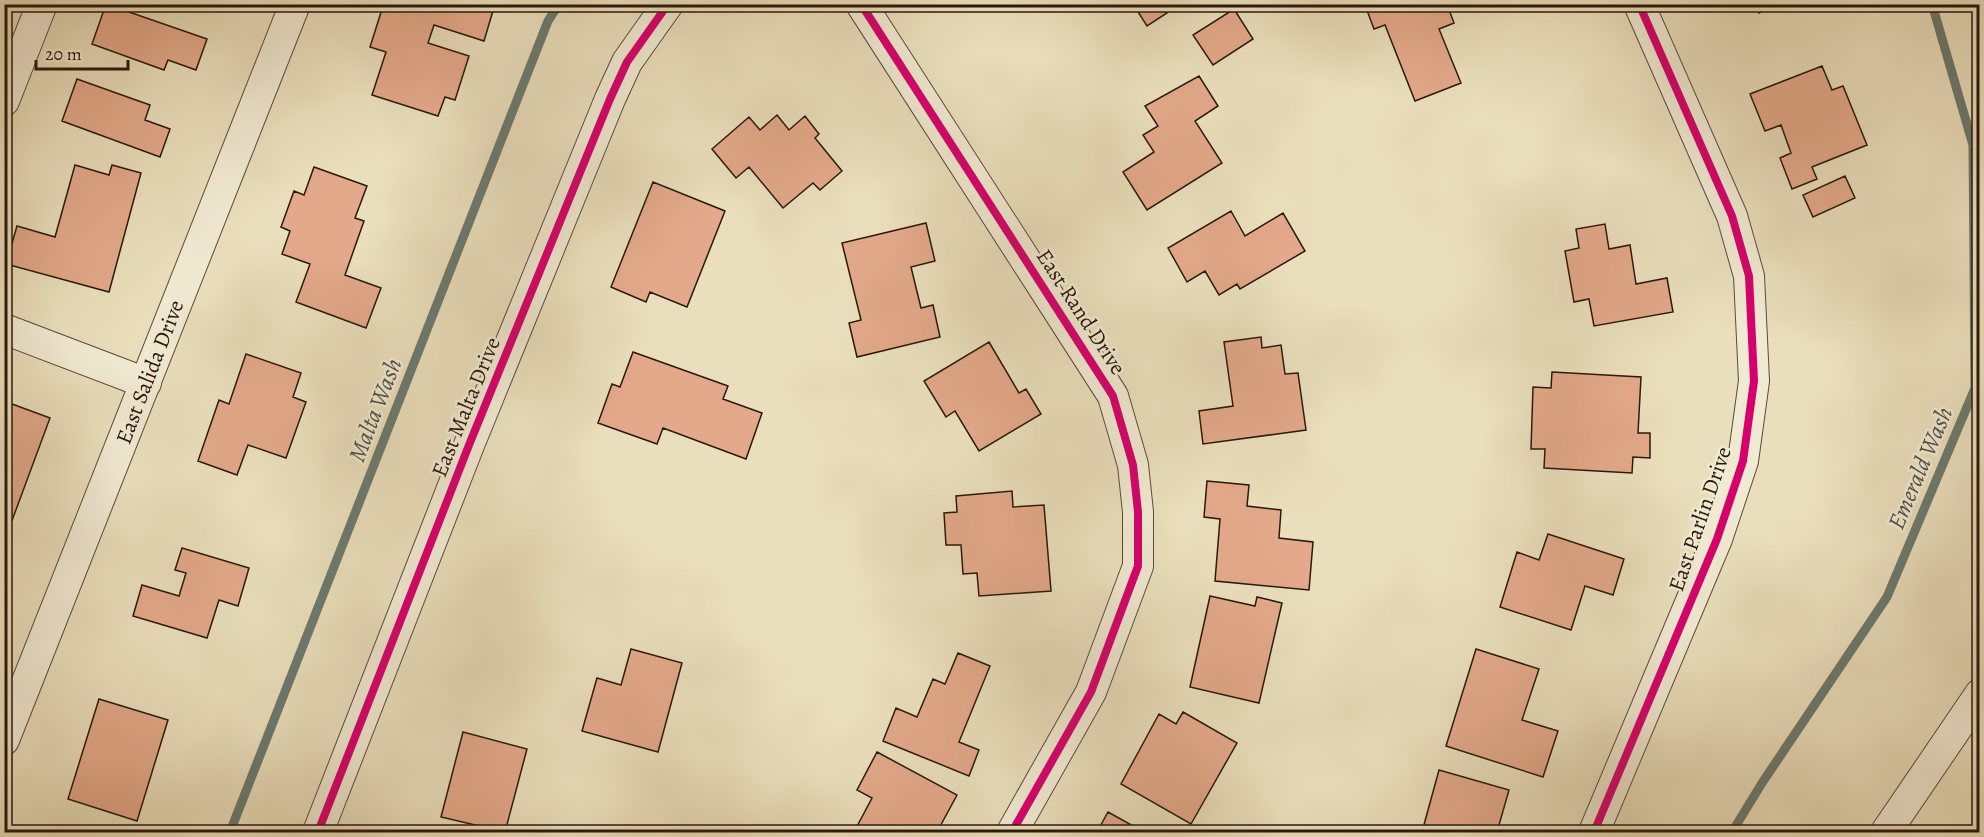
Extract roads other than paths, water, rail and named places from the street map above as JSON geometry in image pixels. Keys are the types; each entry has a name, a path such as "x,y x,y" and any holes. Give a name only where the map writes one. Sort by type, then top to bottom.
{"street":[{"path":"4,100 42,4"},
{"name":"East Salida Drive","path":"4,740 295,4"},
{"name":"East Malta Drive","path":"318,832 469,445 610,99 627,62 668,4"},
{"name":"East Rand Drive","path":"861,4 1113,396 1133,465 1138,512 1138,566 1091,692 1012,832"},
{"name":"East Parlin Drive","path":"1594,832 1717,539 1743,461 1754,381 1749,276 1732,216 1639,4"},
{"path":"4,329 146,383"},
{"path":"1886,832 1980,694"}],"waterway":[{"name":"Malta Wash","path":"230,832 548,21 559,4"},
{"name":"Emerald Wash","path":"1732,832 1762,783 1887,597 1975,388 1973,145 1932,4"}]}
